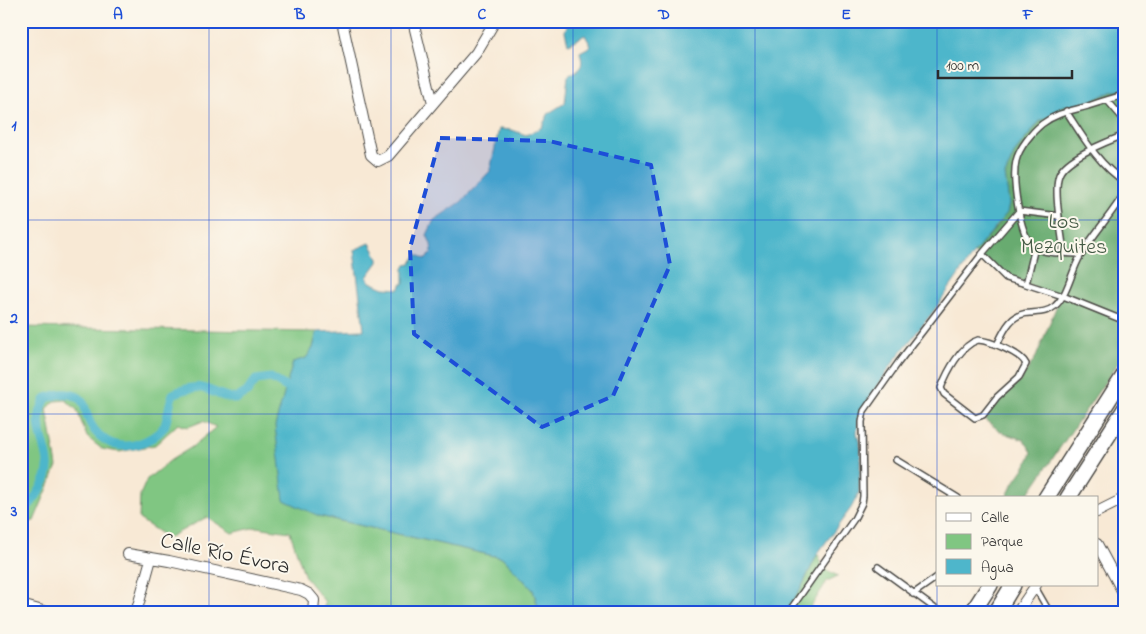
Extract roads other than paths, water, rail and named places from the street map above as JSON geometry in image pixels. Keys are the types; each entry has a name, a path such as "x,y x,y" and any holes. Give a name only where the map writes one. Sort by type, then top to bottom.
{"main road":[{"path":"1047,496 1125,374"},
{"path":"1069,496 1125,409"},
{"path":"972,613 989,586"},
{"path":"996,613 1012,586"}],"street":[{"path":"342,21 371,155 378,161 388,156 476,53 495,21"},
{"path":"413,21 434,103"},
{"path":"1098,512 1125,498"},
{"path":"1098,546 1125,596"},
{"name":"Calle Río Évora","path":"128,554 301,590 312,597 314,603 313,613"},
{"path":"136,613 151,558"},
{"path":"1021,611 1036,586"},
{"path":"21,605 50,613"}],"lane":[{"path":"1082,254 1046,251 1030,243 1023,230 1019,211 1015,174 1016,161 1032,134 1042,124 1066,111 1125,95"},
{"path":"1107,100 1125,121"},
{"path":"1066,111 1091,150 1112,174 1125,182"},
{"path":"1064,253 1057,199 1059,175 1065,166 1091,150 1125,135"},
{"path":"997,345 1006,326 1013,319 1027,312 1038,313 1050,310 1064,296 1075,266 1082,254 1125,192"},
{"path":"1019,211 1059,216"},
{"path":"788,613 854,519 862,503 862,422 864,411 898,363 982,254 1019,211"},
{"path":"1026,284 1035,247"},
{"path":"982,254 1006,278 1064,296 1125,321"},
{"path":"978,340 988,341 997,345 1022,358 1025,362 1025,367 1019,377 997,397 983,415 973,418 942,392 941,387 958,358 971,342 978,340"},
{"path":"896,460 955,496"},
{"path":"878,567 941,613"},
{"path":"913,594 936,578"},
{"path":"1036,586 1050,613"}],"water":[{"path":"569,21 1125,21 1125,90 1114,91 1082,105 1062,106 1054,114 1040,121 1015,152 1005,175 1009,204 1007,213 974,253 933,312 894,361 859,415 857,433 861,448 859,493 851,508 818,553 786,613 540,613 533,590 503,558 319,516 284,500 275,426 293,362 306,358 313,348 317,332 364,330 354,250 370,243 378,258 378,262 367,277 370,282 384,288 400,289 401,284 404,284 406,264 411,263 417,254 425,259 432,252 427,235 434,220 461,202 490,171 499,129 512,130 526,135 541,128 549,113 565,103 568,76 581,65 580,52 591,46 585,35 568,44 565,31"}],"waterway":[{"path":"21,514 40,490 48,470 39,424 46,398 65,394 79,397 84,404 90,423 100,436 113,444 129,446 145,441 162,430 173,394 184,390 193,388 206,389 236,399 247,392 256,380 271,378 296,393"}],"park label":[{"name":"Los Mezquites","path":"1064,236"}]}
